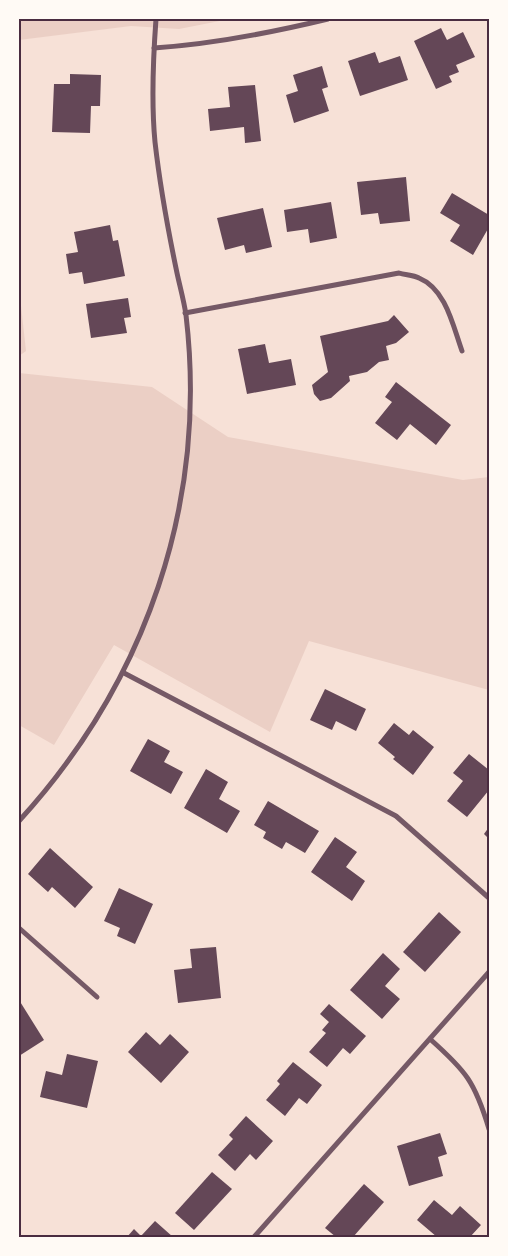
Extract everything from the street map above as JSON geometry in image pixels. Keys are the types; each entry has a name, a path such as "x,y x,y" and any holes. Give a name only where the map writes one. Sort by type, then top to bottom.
{"street":[{"path":"19,821 63,767 124,673 148,619 169,554 183,490 191,415 185,313 155,143 152,112 156,19"},
{"path":"154,48 269,34 328,19"},
{"path":"185,313 399,273 419,278 431,286 443,300 462,351"},
{"path":"124,673 396,816 489,898"},
{"path":"19,928 97,997"},
{"path":"254,1237 489,972"},
{"path":"430,1039 469,1078 480,1098 489,1128"}],"shaded area":[{"path":"19,19 230,19 179,29 131,26 19,40"},
{"path":"19,288 26,351 19,356"},
{"path":"19,373 152,387 228,437 463,480 489,477 489,690 309,641 270,732 114,645 54,745 19,725"}],"building":[{"path":"441,28 447,40 463,32 475,57 456,65 459,72 449,76 452,82 436,89 414,41"},
{"path":"375,52 379,63 400,56 408,80 360,96 348,61"},
{"path":"322,66 328,87 322,89 329,111 294,123 286,95 298,91 293,75"},
{"path":"70,74 101,75 100,106 91,106 90,133 52,132 54,84 70,84"},
{"path":"255,85 261,141 245,143 244,127 210,131 208,109 230,107 228,87"},
{"path":"406,177 410,221 380,224 378,213 361,215 357,182"},
{"path":"452,193 489,215 489,227 473,255 450,241 460,225 440,213"},
{"path":"331,202 337,238 310,243 308,229 287,232 284,210"},
{"path":"263,208 272,247 246,253 244,245 225,250 217,218"},
{"path":"110,225 113,241 118,240 125,276 84,284 82,272 69,274 66,254 78,252 74,232"},
{"path":"128,298 131,317 124,318 127,333 91,338 86,304"},
{"path":"394,315 409,332 396,343 386,346 389,360 379,362 367,372 349,376 350,381 331,398 320,401 314,394 312,385 328,372 320,336 388,321"},
{"path":"265,344 269,363 291,359 296,385 247,394 238,349"},
{"path":"396,382 451,425 436,445 410,424 397,440 375,423 392,402 385,397"},
{"path":"325,689 366,709 356,731 336,721 332,730 310,720"},
{"path":"394,723 409,735 413,730 434,747 413,775 393,759 395,757 378,743"},
{"path":"148,739 170,751 164,762 183,772 171,794 130,771"},
{"path":"469,754 489,770 489,790 467,817 447,801 463,781 453,773"},
{"path":"206,769 228,782 219,799 240,811 227,833 184,808"},
{"path":"268,801 319,831 305,853 286,842 282,849 263,838 266,832 254,825"},
{"path":"489,827 489,839 484,834"},
{"path":"335,837 357,852 346,867 365,881 352,901 311,872"},
{"path":"50,848 93,887 75,908 52,887 48,892 28,874"},
{"path":"119,888 153,904 135,944 117,936 120,928 104,921"},
{"path":"439,912 461,932 425,972 403,952"},
{"path":"216,947 221,998 178,1003 174,970 192,968 190,949"},
{"path":"383,953 400,969 385,986 400,999 382,1019 350,990"},
{"path":"19,1000 44,1040 19,1056"},
{"path":"329,1004 366,1036 350,1054 343,1048 327,1067 309,1052 326,1033 322,1030 329,1022 320,1014"},
{"path":"146,1032 160,1045 170,1034 189,1052 161,1083 128,1052"},
{"path":"67,1054 98,1061 87,1108 40,1097 46,1071 62,1075"},
{"path":"293,1062 322,1085 307,1104 299,1098 285,1116 266,1100 280,1084 277,1081"},
{"path":"246,1116 273,1141 256,1160 250,1154 235,1171 218,1155 233,1139 229,1135"},
{"path":"440,1133 447,1154 438,1157 443,1176 409,1186 397,1146"},
{"path":"212,1172 232,1189 194,1230 175,1213"},
{"path":"364,1184 384,1202 353,1237 336,1237 325,1228"},
{"path":"434,1200 452,1215 460,1206 481,1225 470,1237 437,1237 417,1220"},
{"path":"155,1221 173,1237 127,1237 134,1229 141,1236"}]}
